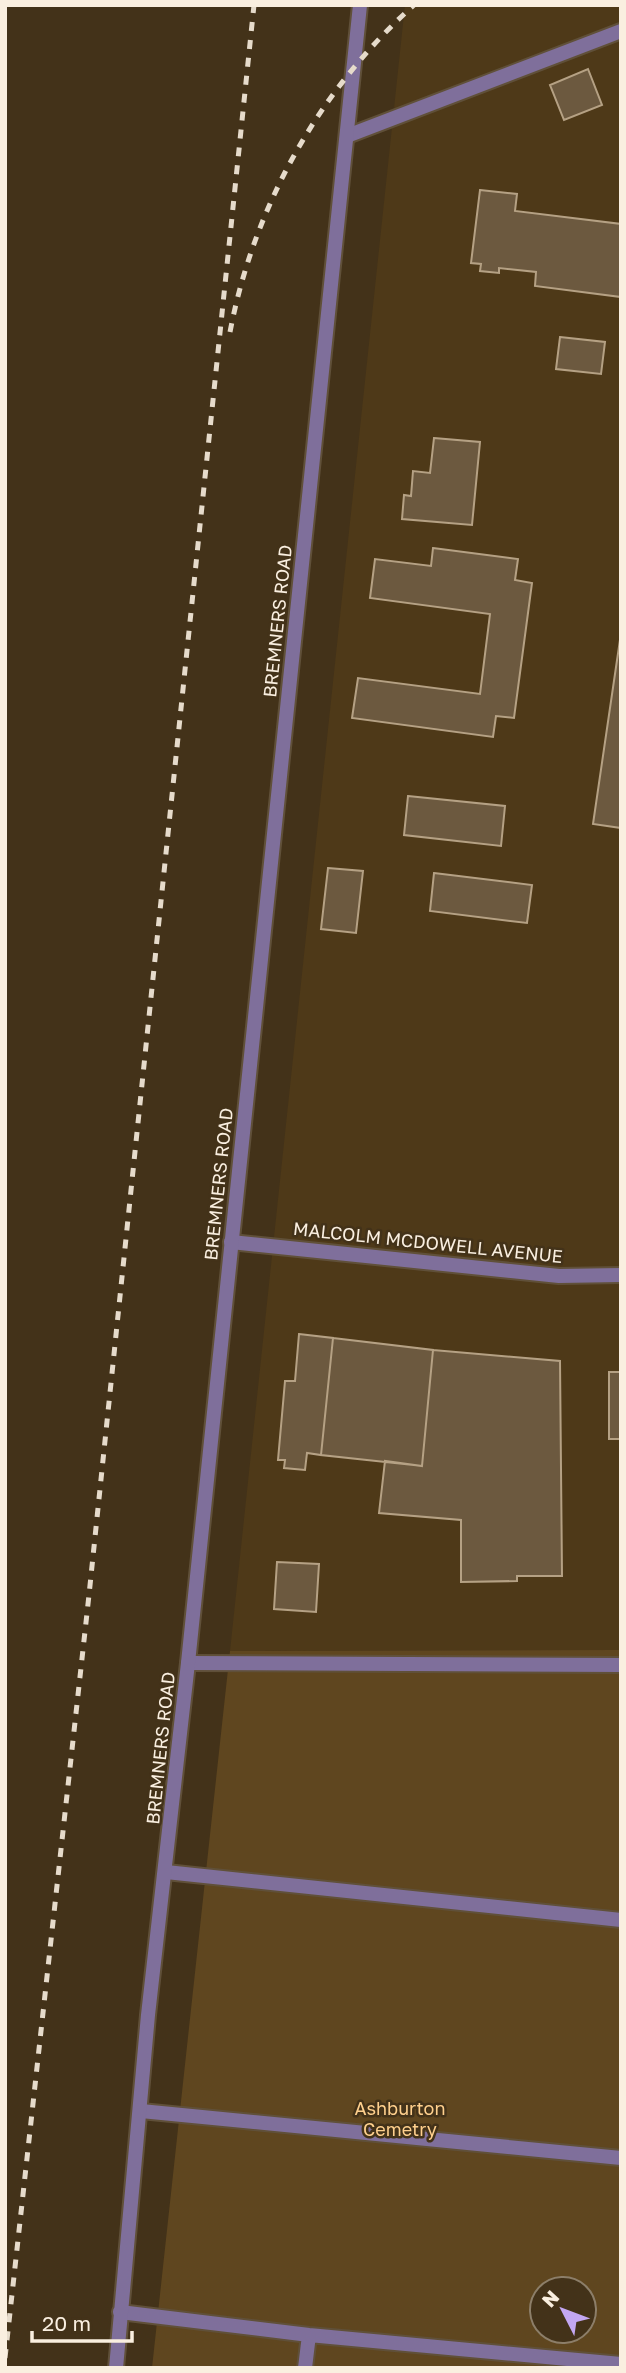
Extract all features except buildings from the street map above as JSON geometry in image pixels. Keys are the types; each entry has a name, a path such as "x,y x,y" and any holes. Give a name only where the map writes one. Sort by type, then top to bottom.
{"street":[{"name":"BREMNERS ROAD","path":"116,2368 148,2015 166,1872 360,5"},
{"path":"347,136 621,31"},
{"name":"MALCOLM MCDOWELL AVENUE","path":"231,1242 559,1276 621,1275"},
{"path":"188,1663 621,1665"},
{"path":"166,1872 621,1920"},
{"path":"141,2111 621,2158"},
{"path":"120,2312 309,2335 621,2364"},
{"path":"305,2368 309,2335"}],"shaded area":[{"path":"405,5 621,5 621,1650 230,1651"}],"green space":[{"name":"Ashburton Cemetry","path":"621,1650 621,2368 152,2368 230,1651"}],"railway":[{"path":"5,2358 89,1595 254,5"},
{"path":"230,332 241,285 256,240 295,153 349,74 380,38 414,5"}]}
